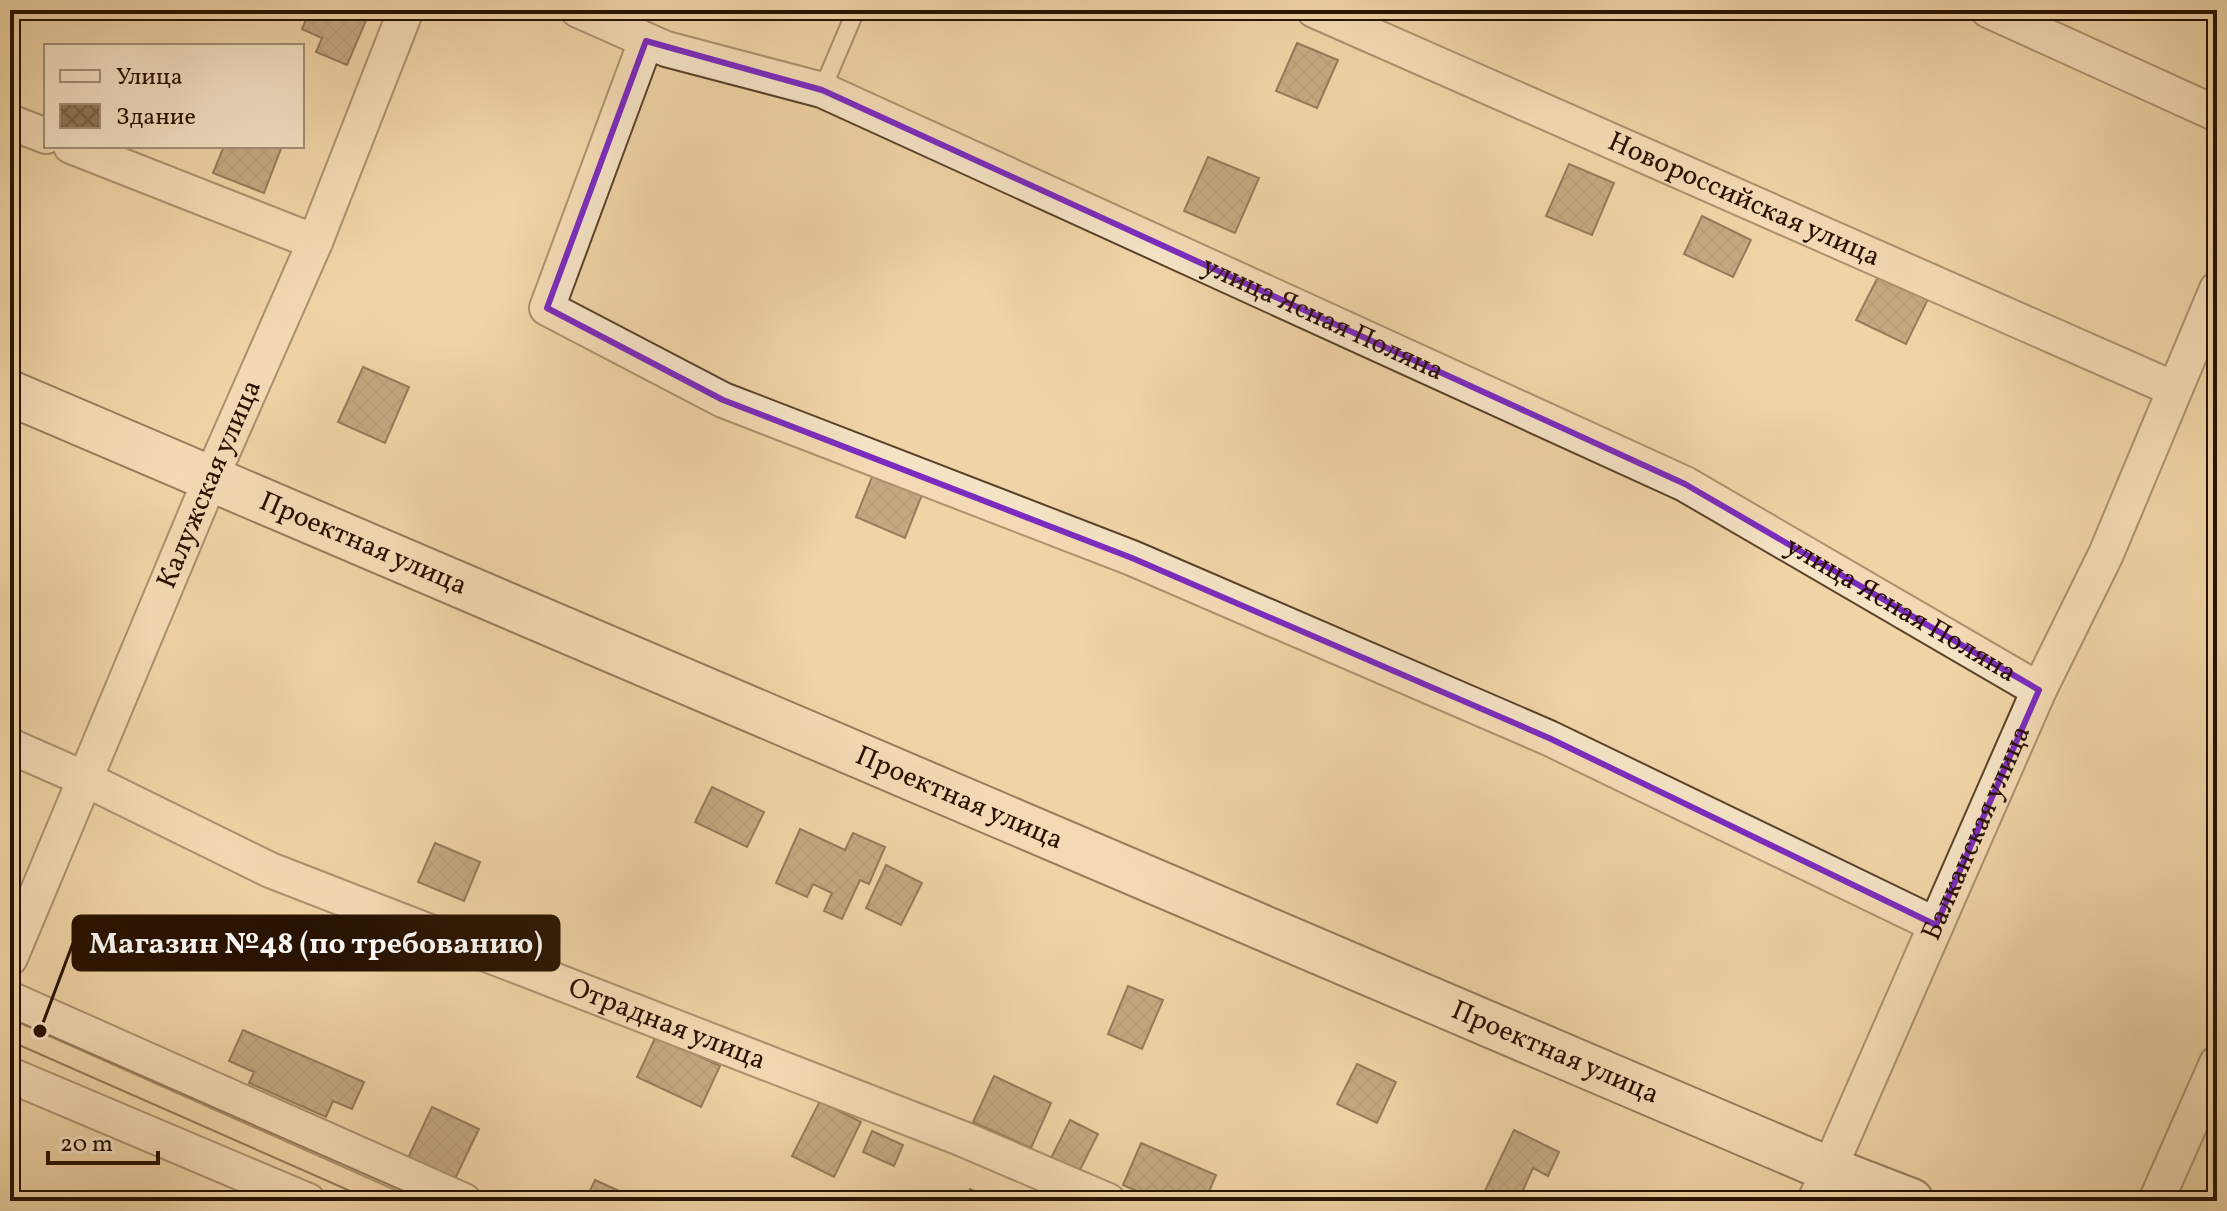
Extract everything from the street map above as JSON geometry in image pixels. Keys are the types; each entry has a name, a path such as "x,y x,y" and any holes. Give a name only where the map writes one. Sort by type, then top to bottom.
{"main road":[{"name":"Проектная улица","path":"10,393 211,478 1822,1185 1911,1201"}],"street":[{"name":"Калужская улица","path":"10,958 211,478 315,242 406,10"},
{"name":"улица Ясная Поляна","path":"578,10 666,49 822,90 1685,484 2039,690"},
{"name":"Новороссийская улица","path":"1314,10 2174,389"},
{"path":"1988,10 2217,114"},
{"path":"646,41 547,308 723,400 1132,558 1549,738 1936,925"},
{"path":"10,122 44,135"},
{"path":"76,148 315,242"},
{"name":"Балканская улица","path":"1822,1185 2039,690 2106,554 2217,289"},
{"name":"Отрадная улица","path":"10,746 85,779 270,870 963,1139 1108,1201"},
{"path":"10,999 464,1201"},
{"path":"2156,1201 2217,1063"},
{"path":"10,1075 308,1201"}],"lane":[{"path":"822,90 856,10"}],"highlighted area":[{"path":"646,41 822,90 1685,484 2039,690 1936,925 1549,738 1132,558 723,400 547,308"}],"building":[{"path":"302,10 370,11 347,65 316,52 322,38 302,29 309,13"},
{"path":"1297,43 1338,60 1317,108 1276,91"},
{"path":"223,148 281,148 264,193 213,173"},
{"path":"1208,157 1259,178 1235,233 1184,211"},
{"path":"1569,164 1614,183 1592,235 1546,216"},
{"path":"1702,216 1751,240 1733,277 1684,254"},
{"path":"1881,271 1930,295 1906,344 1856,320"},
{"path":"363,367 409,387 385,443 338,422"},
{"path":"874,472 923,492 905,538 856,517"},
{"path":"712,787 764,812 747,847 695,822"},
{"path":"800,829 845,850 853,833 885,847 869,884 860,880 842,919 824,911 832,893 813,884 807,897 776,883"},
{"path":"435,843 480,862 464,901 418,882"},
{"path":"886,865 922,883 901,925 866,908"},
{"path":"1128,986 1163,1000 1142,1049 1108,1034"},
{"path":"243,1030 364,1082 352,1109 333,1101 326,1117 249,1083 254,1072 229,1061"},
{"path":"656,1036 720,1066 701,1107 637,1077"},
{"path":"1357,1064 1396,1082 1377,1123 1337,1104"},
{"path":"994,1076 1051,1103 1031,1148 973,1122"},
{"path":"820,1101 861,1122 834,1177 792,1156"},
{"path":"432,1107 479,1129 454,1181 408,1158"},
{"path":"1070,1120 1098,1134 1076,1178 1048,1164"},
{"path":"1514,1130 1559,1152 1548,1176 1533,1168 1523,1190 1537,1198 1536,1201 1480,1201"},
{"path":"872,1131 903,1145 894,1166 863,1152"},
{"path":"1141,1143 1216,1175 1205,1201 1159,1201 1123,1185"},
{"path":"595,1180 637,1199 585,1201"},
{"path":"970,1189 996,1201 964,1201"}],"tram line":[{"path":"10,1018 426,1201"},
{"path":"10,1041 373,1201"}],"place":[{"name":"Магазин №48 (по требованию)","path":"40,1031"}]}
